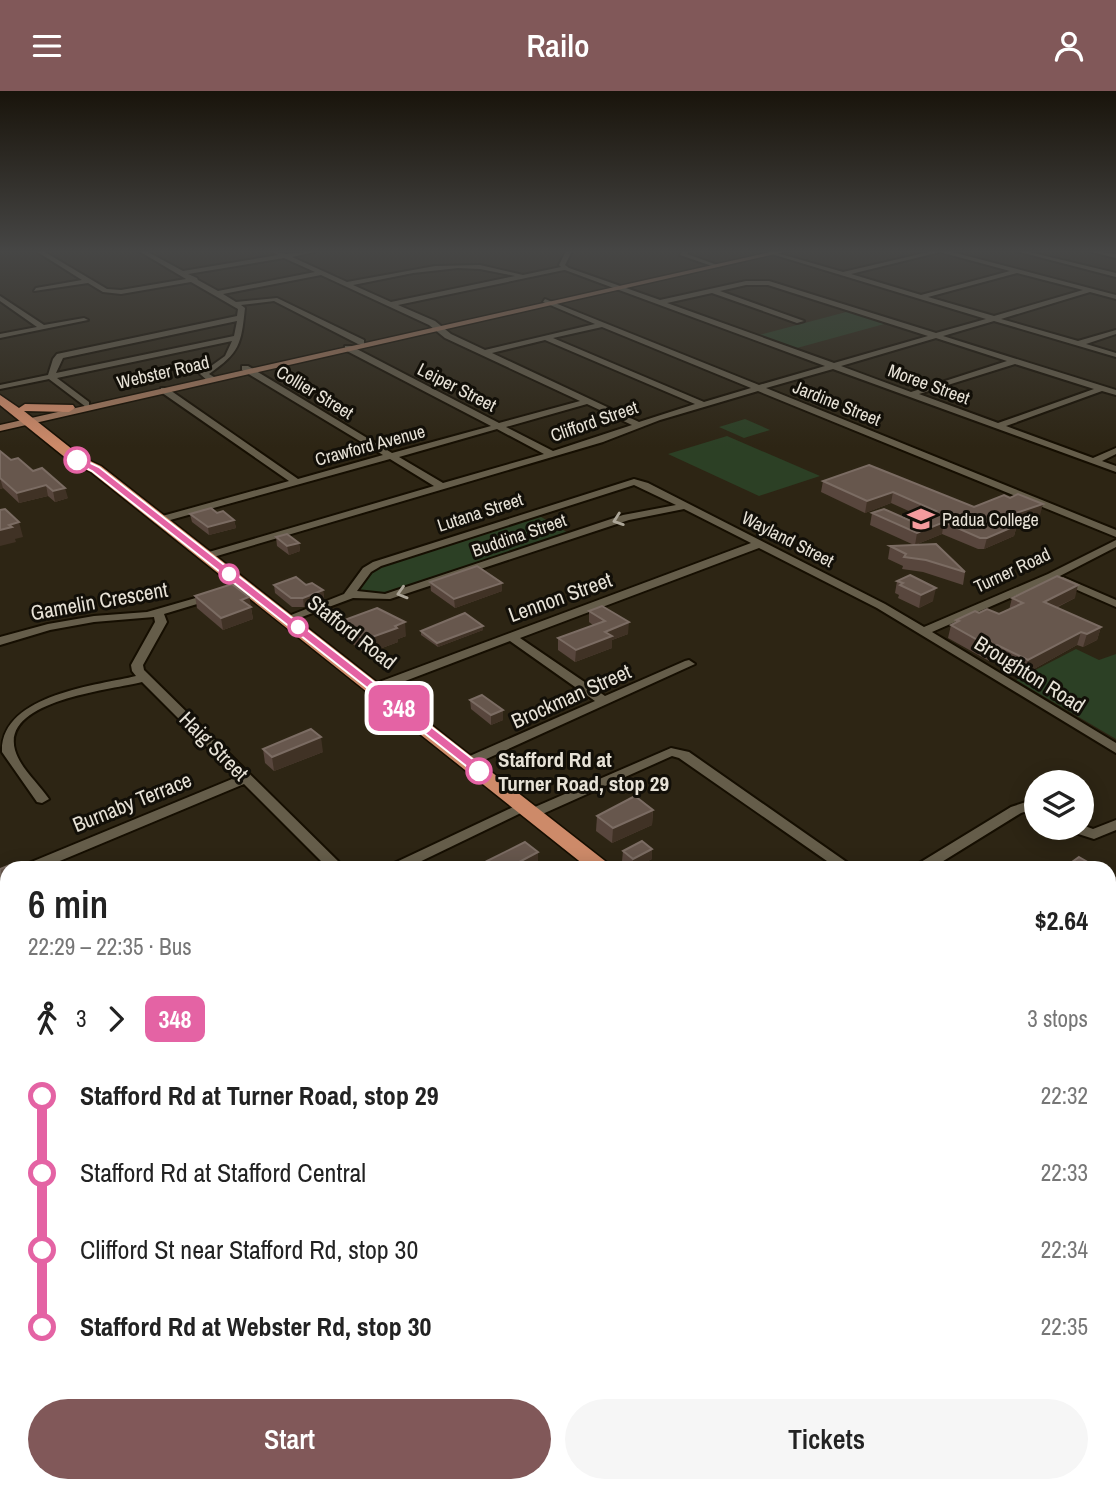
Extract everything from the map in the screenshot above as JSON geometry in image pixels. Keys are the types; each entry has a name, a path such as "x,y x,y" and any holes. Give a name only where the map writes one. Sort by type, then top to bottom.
{"highway":[{"name":"Stafford Road","path":"0,388 77,460 96,469 206,556 234,589 287,619 594,861"},
{"name":"Stafford Road","path":"0,399 51,428 88,457 96,469"},
{"path":"0,424 27,415 66,410"},
{"path":"51,428 66,410"}],"main road":[{"name":"Webster Road","path":"247,369 484,316"},
{"name":"Webster Road","path":"66,410 432,328"},
{"name":"Webster Road","path":"66,410 209,378"},
{"path":"0,424 27,415"}],"street":[{"path":"26,316 43,328"},
{"path":"310,316 361,342"},
{"path":"412,316 448,336 639,425"},
{"name":"Jardine Street","path":"585,316 1116,534"},
{"name":"Moree Street","path":"698,316 1116,469"},
{"path":"787,316 800,321"},
{"path":"875,316 1116,393"},
{"path":"985,316 1116,355"},
{"name":"Clifford Street","path":"206,556 611,436 702,404 1003,316"},
{"path":"51,377 57,359 68,353 240,318 238,338 228,356 205,372 209,378"},
{"path":"0,336 84,320"},
{"path":"484,353 604,324"},
{"path":"1078,344 1116,332"},
{"path":"0,388 238,338"},
{"path":"546,338 702,404"},
{"name":"Leiper Street","path":"348,348 552,454"},
{"path":"912,394 1015,361"},
{"name":"Collier Street","path":"247,369 441,487"},
{"path":"51,377 86,404"},
{"path":"998,426 1101,389"},
{"path":"163,390 296,482"},
{"name":"Crawford Avenue","path":"159,520 589,401"},
{"path":"1093,461 1116,451"},
{"name":"Wayland Street","path":"634,482 645,485 865,597 924,631"},
{"name":"Lutana Street","path":"350,594 367,571 377,563 634,482"},
{"name":"Buddina Street","path":"287,619 335,603 350,594 386,597 627,517 684,506"},
{"name":"Turner Road","path":"924,631 1052,576 1116,543"},
{"name":"Lennon Street","path":"375,688 759,544"},
{"path":"1052,576 1116,604"},
{"name":"Gamelin Crescent","path":"0,641 59,625 158,613 234,589"},
{"path":"42,799 9,752 7,736 13,723 33,707 68,692 145,678 137,667 161,622 162,618 158,613"},
{"name":"Broughton Road","path":"924,631 1116,749"},
{"path":"510,636 605,702"},
{"name":"Brockman Street","path":"468,762 689,664"},
{"name":"Haig Street","path":"145,678 330,861"},
{"path":"412,861 671,752 684,755 838,861"},
{"name":"Burnaby Terrace","path":"43,861 246,778"},
{"path":"932,861 1016,810 1024,809"},
{"path":"1094,834 1116,825"}],"green space":[{"path":"830,316 867,316 888,323 797,348 759,335"},
{"path":"745,419 770,430 744,438 719,427"},
{"path":"727,436 820,476 759,496 668,454"},
{"path":"536,514 570,534 387,595 358,593 379,566"},
{"path":"1076,649 1099,660 1116,654 1116,739 1016,680"}],"building":[{"path":"0,451 11,460 18,458 33,471 42,468 65,488 53,491 46,485 17,493 0,478"},
{"path":"869,465 974,507 1004,495 1010,498 1018,494 1043,504 1001,518 1017,525 987,538 980,538 944,522 917,533 872,513 884,509 911,521 936,511 893,492 867,501 823,481"},
{"path":"211,508 217,513 223,511 234,520 208,527 190,514"},
{"path":"5,509 19,522 0,530 0,510"},
{"path":"287,534 299,543 287,546 276,537"},
{"path":"936,544 965,572 926,560 904,557 906,554 890,546"},
{"path":"477,566 502,583 454,599 430,582"},
{"path":"910,575 936,588 921,595 897,581"},
{"path":"1057,576 1078,585 1044,602 1101,627 1087,634 1081,632 1028,660 997,645 992,648 951,625 975,611 979,613 987,609 999,614 1023,603 1012,598"},
{"path":"296,577 306,585 312,583 323,590 303,598 291,598 274,585"},
{"path":"232,584 249,597 241,600 251,607 221,618 195,596"},
{"path":"602,606 629,622 605,632 612,636 576,650 558,638 605,621 589,611"},
{"path":"377,608 405,622 395,626 397,628 364,640 339,622"},
{"path":"465,613 483,626 437,643 421,631"},
{"path":"482,695 503,710 491,715 470,700"},
{"path":"311,729 321,737 272,757 263,749"},
{"path":"635,796 653,810 613,828 597,816"},
{"path":"642,841 652,849 633,859 623,851"},
{"path":"525,842 538,852 521,861 487,861"}],"bus line":[{"name":"348","path":"77,460 96,469 479,771"}],"place":[{"name":"Padua College","path":"921,519"},
{"name":"Stafford Rd at Turner Road, stop 29","path":"479,771"}]}
